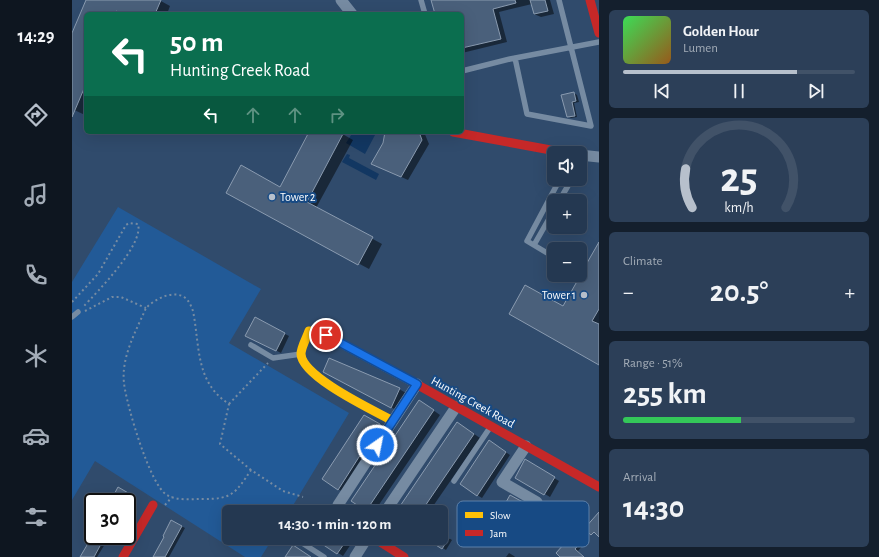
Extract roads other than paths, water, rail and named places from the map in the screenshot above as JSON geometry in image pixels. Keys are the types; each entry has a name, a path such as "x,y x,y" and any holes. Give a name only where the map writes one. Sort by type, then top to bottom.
{"street":[{"path":"341,0 350,12"},
{"path":"590,0 599,33"},
{"path":"464,134 547,150"},
{"path":"587,156 599,157"},
{"name":"Hunting Creek Road","path":"301,354 309,331 326,335 417,384 599,487"},
{"path":"301,354 305,366 318,379 393,421"},
{"path":"338,505 417,384"},
{"path":"390,505 456,407"},
{"path":"526,446 502,482 535,501"},
{"path":"123,557 153,505"},
{"path":"355,557 363,545"},
{"path":"385,545 404,557"}],"lane":[{"path":"421,0 424,12"},
{"path":"515,58 527,114 591,126 559,0"},
{"path":"464,71 515,58 599,42"},
{"path":"547,253 527,241 556,186"},
{"path":"534,245 547,222"},
{"path":"72,317 78,312"},
{"path":"251,345 273,358 301,354"},
{"path":"454,481 491,426"},
{"path":"305,545 324,557"}],"place":[{"name":"Tower 2","path":"272,197"},
{"name":"Tower 1","path":"584,295"}]}
